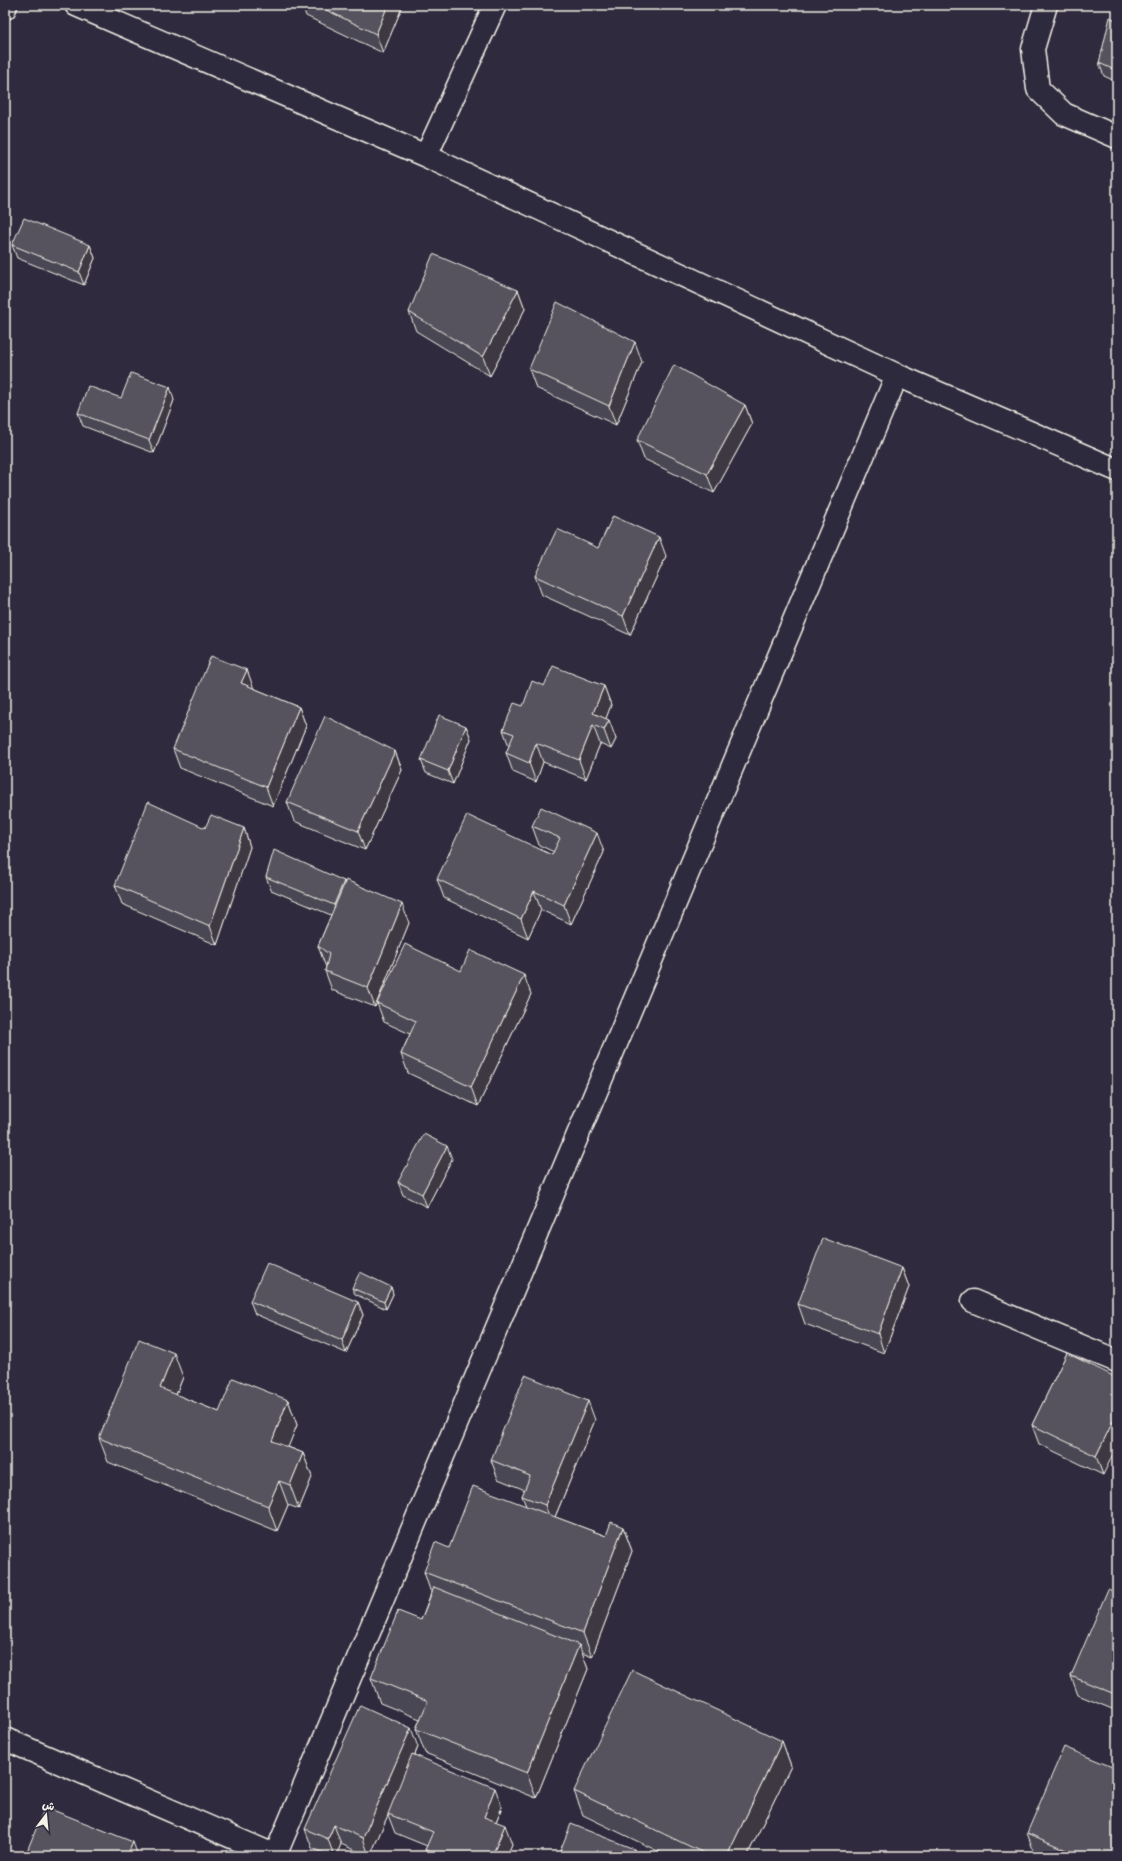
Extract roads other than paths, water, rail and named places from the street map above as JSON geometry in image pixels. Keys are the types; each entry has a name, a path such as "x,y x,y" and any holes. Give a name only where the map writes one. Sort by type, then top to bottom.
{"street":[{"path":"76,5 426,156 897,375 1117,470"},
{"path":"426,156 495,5"},
{"path":"1046,5 1033,49 1038,89 1064,114 1117,137"},
{"path":"5,1739 275,1856 897,375"},
{"path":"973,1301 1117,1361"}]}
